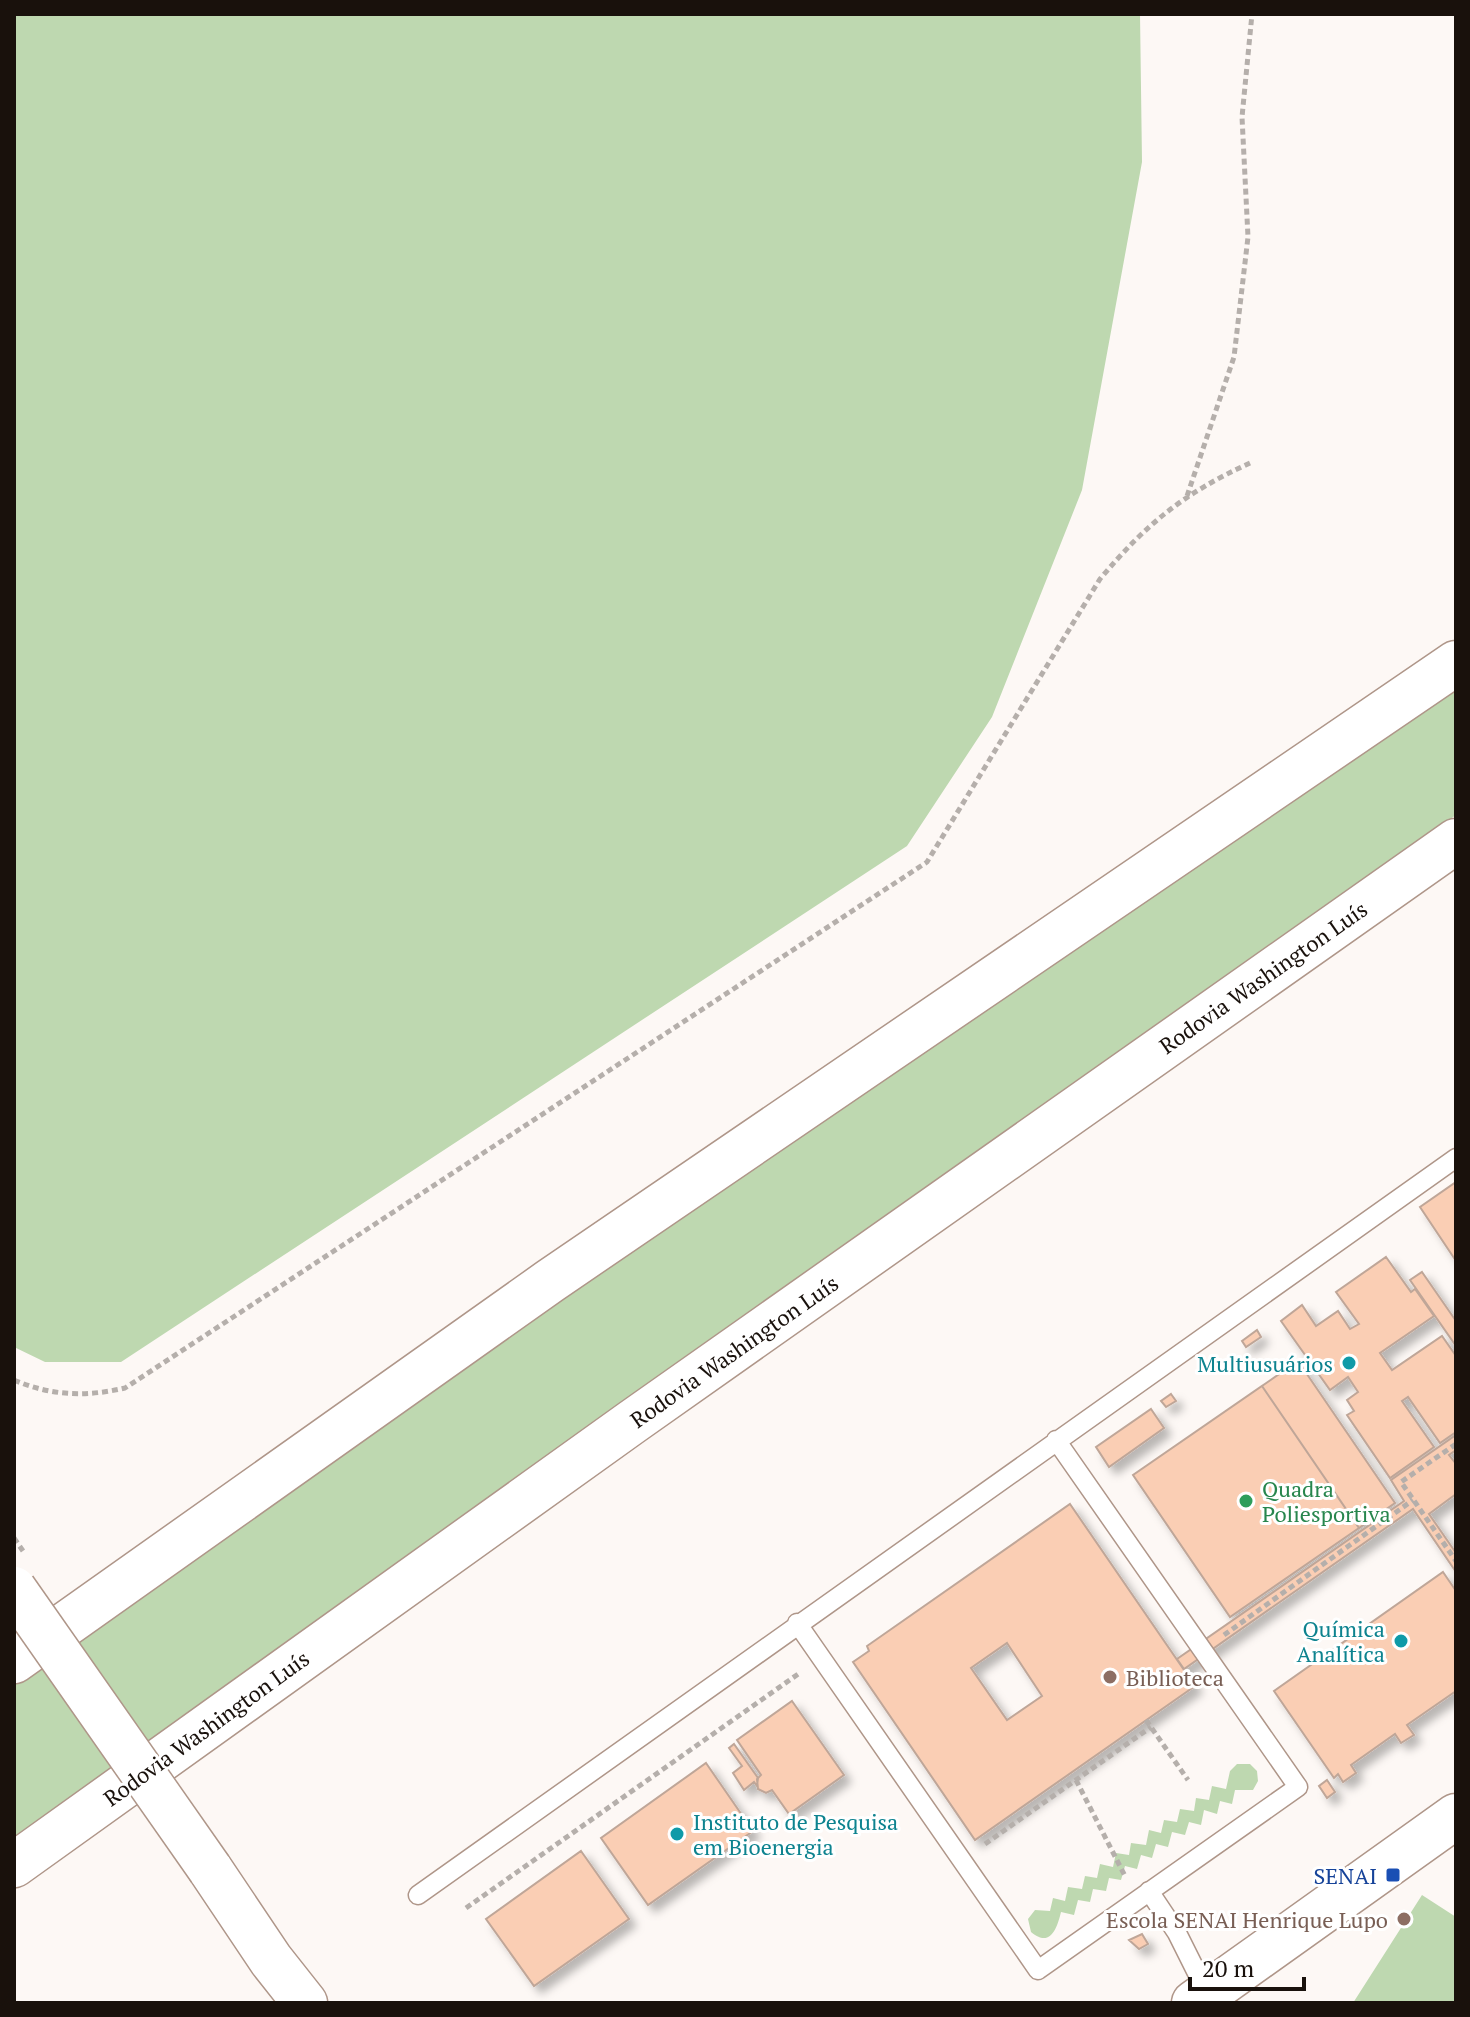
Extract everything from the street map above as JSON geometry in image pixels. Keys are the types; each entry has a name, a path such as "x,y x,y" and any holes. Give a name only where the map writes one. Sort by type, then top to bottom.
{"main road":[{"path":"14,1661 550,1281 1456,663"},
{"name":"Rodovia Washington Luís","path":"14,1865 1456,841"},
{"path":"1248,988 1456,852"},
{"path":"14,1589 271,1960 305,2003"},
{"path":"1201,1999 1456,1816"}],"lane":[{"path":"418,1895 1456,1158"},
{"path":"797,1623 1038,1970 1298,1787 1056,1440"},
{"path":"1149,1891 1177,1933 1201,1999"}],"path":[{"path":"1187,496 1234,357 1248,237 1242,117 1252,14"},
{"path":"14,1380 51,1393 76,1395 125,1388 927,862 1100,579 1131,543 1187,496 1250,463"},
{"path":"1456,1444 1401,1482 1456,1561"},
{"path":"1203,1650 1413,1500"},
{"path":"466,1908 821,1657"},
{"path":"1146,1720 1188,1780"},
{"path":"962,1860 1151,1727"}],"green space":[{"path":"14,14 1140,14 1142,162 1082,490 992,717 907,846 121,1362 45,1362 14,1347"},
{"path":"1456,690 1456,815 14,1837 14,1685 560,1300"},
{"path":"1237,1764 1250,1764 1257,1771 1258,1781 1253,1790 1235,1790 1232,1804 1220,1801 1217,1814 1204,1810 1201,1825 1189,1822 1185,1835 1172,1832 1168,1847 1156,1844 1152,1858 1141,1855 1137,1869 1125,1866 1121,1880 1109,1878 1106,1891 1093,1889 1090,1902 1078,1900 1074,1915 1061,1912 1055,1930 1048,1937 1031,1932 1028,1919 1035,1910 1050,1911 1053,1898 1065,1901 1068,1887 1082,1889 1085,1876 1097,1878 1100,1864 1113,1867 1116,1853 1129,1855 1131,1843 1146,1845 1149,1830 1161,1833 1164,1820 1177,1822 1180,1809 1194,1811 1196,1798 1209,1800 1212,1786 1226,1789 1230,1771"},
{"path":"1422,1895 1456,1917 1456,2003 1353,2003"}],"building":[{"path":"1456,1182 1456,1261 1420,1207"},
{"name":"Multiusuários","path":"1386,1257 1411,1292 1415,1289 1434,1316 1380,1353 1392,1370 1442,1336 1456,1356 1456,1432 1440,1443 1408,1397 1402,1401 1434,1447 1390,1478 1347,1415 1354,1411 1347,1400 1358,1392 1348,1377 1330,1390 1281,1321 1302,1305 1316,1326 1338,1311 1350,1329 1359,1324 1336,1292"},
{"path":"1422,1272 1456,1321 1456,1346 1410,1280"},
{"path":"1257,1330 1261,1337 1246,1347 1242,1341"},
{"path":"1298,1361 1395,1503 1359,1528 1262,1386"},
{"name":"Quadra Poliesportiva","path":"1262,1386 1359,1528 1230,1617 1133,1475"},
{"path":"1171,1394 1176,1401 1166,1407 1161,1401"},
{"path":"1151,1409 1164,1428 1109,1467 1096,1447"},
{"path":"1456,1435 1456,1450 1449,1455 1456,1464 1456,1494 1429,1514 1456,1553 1456,1572 1413,1509 1184,1669 1177,1659 1404,1501 1391,1480"},
{"name":"Biblioteca","path":"1070,1504 1195,1686 975,1840 853,1662 869,1651 867,1646","holes":["1007,1643 1042,1696 1007,1720 971,1668"]},
{"name":"Química Analítica","path":"1443,1572 1456,1591 1456,1691 1407,1725 1414,1735 1401,1743 1395,1734 1351,1765 1356,1773 1343,1782 1338,1774 1334,1778 1274,1691"},
{"path":"792,1701 844,1775 789,1814 772,1790 766,1793 758,1789 757,1779 761,1775 737,1740"},
{"path":"734,1744 758,1778 757,1786 754,1782 744,1790 733,1773 742,1766 729,1748"},
{"name":"Instituto de Pesquisa em Bioenergia","path":"706,1763 753,1831 648,1905 601,1838"},
{"path":"1327,1780 1335,1792 1327,1798 1319,1786"},
{"path":"581,1851 629,1919 534,1986 486,1919"},
{"path":"1142,1934 1148,1944 1139,1949 1129,1940"}],"place":[{"name":"Multiusuários","path":"1349,1363"},
{"name":"Quadra Poliesportiva","path":"1246,1501"},
{"name":"Química Analítica","path":"1401,1641"},
{"name":"Biblioteca","path":"1110,1677"},
{"name":"Instituto de Pesquisa em Bioenergia","path":"677,1834"},
{"name":"SENAI","path":"1393,1875"},
{"name":"Escola SENAI Henrique Lupo","path":"1404,1919"}]}
